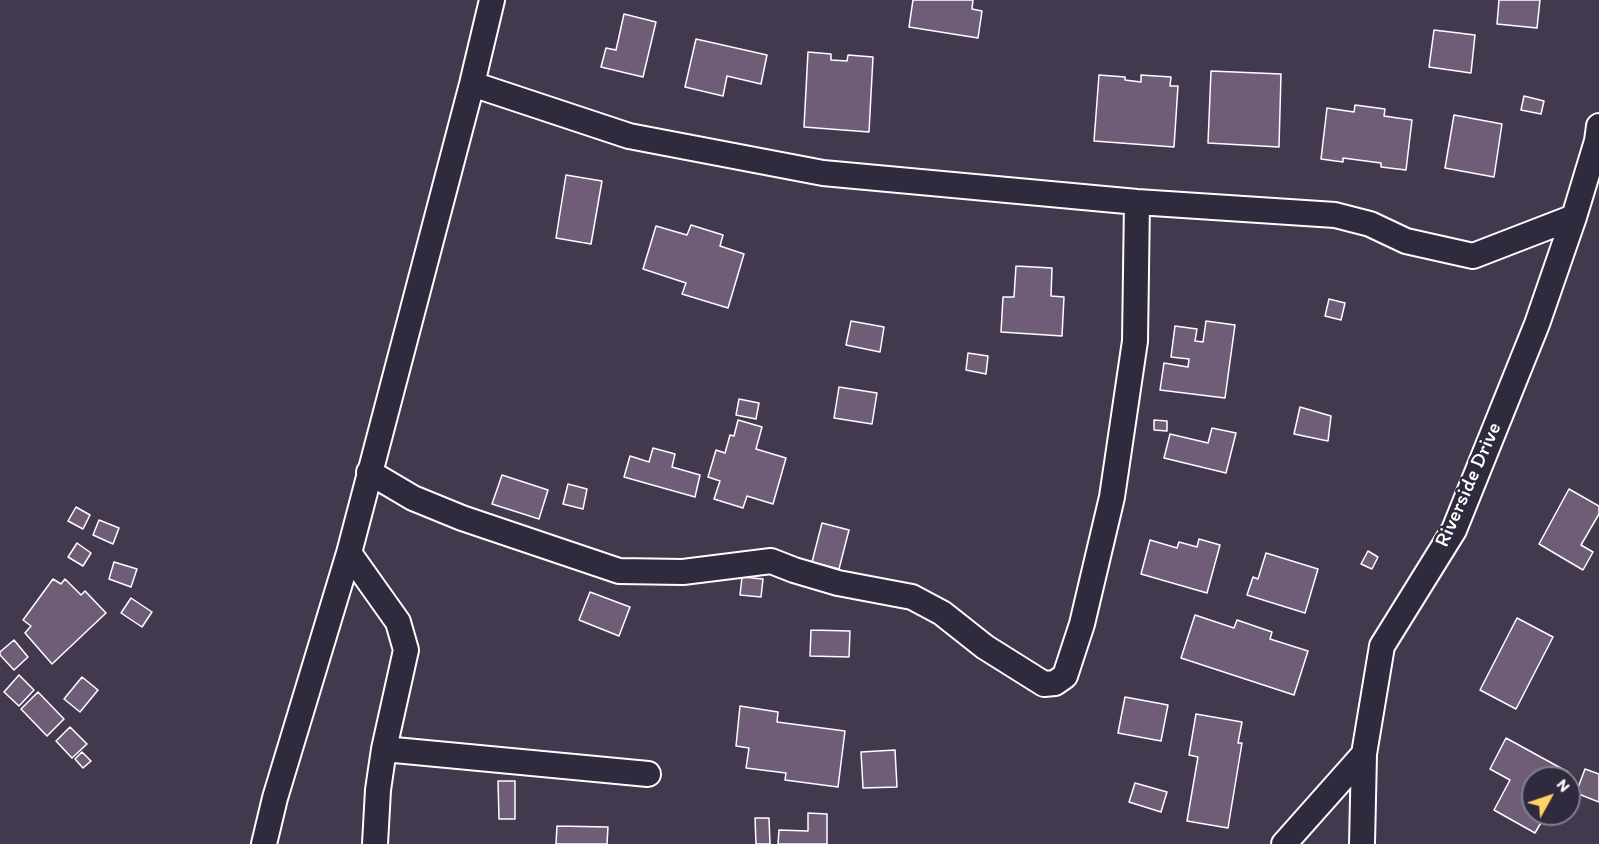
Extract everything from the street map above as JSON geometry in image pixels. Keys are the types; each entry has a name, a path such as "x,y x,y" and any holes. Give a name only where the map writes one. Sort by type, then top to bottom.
{"street":[{"path":"264,844 275,798 349,553 492,0"},
{"path":"472,84 629,136 823,173 1137,202 1335,215 1370,224 1406,241 1473,256 1574,216"},
{"name":"Riverside Drive","path":"1362,844 1364,754 1382,646 1454,530 1537,324 1574,216 1597,141 1599,126"},
{"path":"369,472 413,498 462,518 619,571 683,572 771,561 838,583 912,597 942,613 985,647 1044,684 1055,683 1065,676 1083,624 1112,497 1135,340 1137,202"},
{"path":"349,553 398,622 406,650 384,749 378,790 375,844"},
{"path":"384,749 648,774"},
{"path":"1284,844 1364,754"}],"building":[{"path":"913,0 973,0 972,9 982,11 978,38 909,27"},
{"path":"1499,0 1540,0 1537,28 1497,24"},
{"path":"624,14 656,22 643,77 601,67 606,48 616,50"},
{"path":"1434,30 1475,35 1471,73 1429,67"},
{"path":"696,39 767,55 761,84 727,76 723,96 685,87"},
{"path":"808,52 831,54 831,60 847,61 848,55 873,57 869,132 804,127"},
{"path":"1211,71 1281,74 1279,147 1208,143"},
{"path":"1099,75 1125,77 1125,80 1141,82 1141,75 1171,77 1170,86 1178,86 1174,147 1094,141"},
{"path":"1524,96 1544,101 1541,114 1521,110"},
{"path":"1355,105 1385,109 1384,116 1412,120 1406,170 1381,167 1381,163 1343,158 1343,162 1321,159 1327,108 1354,112"},
{"path":"1454,115 1502,124 1494,177 1445,168"},
{"path":"566,175 602,181 591,244 556,238"},
{"path":"691,225 723,235 720,246 744,254 728,308 682,294 686,283 643,269 656,226 687,235"},
{"path":"1016,266 1052,268 1051,296 1064,297 1062,336 1001,332 1003,297 1014,297"},
{"path":"1329,299 1345,303 1341,320 1325,316"},
{"path":"851,321 884,327 880,352 846,345"},
{"path":"1206,321 1235,325 1225,398 1160,390 1164,363 1188,367 1189,359 1171,357 1175,326 1197,329 1195,341 1203,342"},
{"path":"968,353 988,356 986,374 966,370"},
{"path":"839,387 877,393 872,424 834,418"},
{"path":"739,399 759,403 756,419 736,415"},
{"path":"1300,407 1331,416 1328,441 1294,434"},
{"path":"738,420 762,427 756,449 786,458 773,504 747,496 743,508 714,499 720,481 708,477 716,450 725,453 730,435 734,436"},
{"path":"1154,420 1167,421 1167,431 1154,430"},
{"path":"1212,428 1236,433 1226,473 1164,458 1170,434 1208,443"},
{"path":"653,448 675,454 672,467 700,475 695,497 624,477 630,456 649,462"},
{"path":"502,475 548,490 539,519 492,504"},
{"path":"568,484 587,489 583,509 563,504"},
{"path":"1569,489 1599,506 1599,514 1581,545 1593,552 1583,570 1539,544"},
{"path":"76,507 90,515 83,529 68,521"},
{"path":"99,520 119,528 113,544 93,535"},
{"path":"822,523 849,530 839,569 812,562"},
{"path":"1199,539 1220,545 1207,593 1141,574 1150,540 1177,548 1179,542 1197,547"},
{"path":"77,543 91,553 83,566 68,557"},
{"path":"1368,551 1378,557 1372,569 1361,564"},
{"path":"1266,553 1318,569 1305,613 1247,595 1253,577 1258,579"},
{"path":"114,562 137,569 131,587 109,579"},
{"path":"742,577 763,579 761,597 740,595"},
{"path":"53,579 61,584 65,579 81,595 85,591 106,613 52,664 25,633 31,626 23,620"},
{"path":"590,592 630,607 619,636 579,620"},
{"path":"131,598 152,612 142,627 121,613"},
{"path":"1195,615 1234,628 1237,620 1272,632 1270,639 1308,651 1294,695 1181,658"},
{"path":"1517,618 1553,637 1516,709 1480,690"},
{"path":"811,630 850,631 849,657 810,656"},
{"path":"14,640 28,657 14,670 0,655 0,652"},
{"path":"19,675 34,690 19,706 4,692"},
{"path":"82,677 98,690 80,712 64,699"},
{"path":"38,692 64,719 47,736 21,709"},
{"path":"1125,697 1168,705 1161,741 1118,733"},
{"path":"740,706 778,712 777,722 845,731 838,787 785,780 786,773 746,768 749,748 736,746"},
{"path":"1196,714 1242,722 1238,743 1242,743 1228,828 1187,821 1198,757 1189,755"},
{"path":"70,727 87,744 72,758 56,741"},
{"path":"1506,738 1557,766 1521,766 1521,825 1494,810 1510,780 1490,769"},
{"path":"895,750 897,787 863,788 861,752"},
{"path":"82,752 91,761 83,768 75,759"},
{"path":"1585,769 1599,774 1599,802 1581,795 1581,780"},
{"path":"498,781 515,781 515,819 499,819"},
{"path":"1135,783 1167,792 1161,812 1129,802"},
{"path":"808,813 827,814 827,844 778,844 779,830 808,831"},
{"path":"755,818 769,818 770,844 756,844"},
{"path":"557,826 608,827 607,844 556,844"},
{"path":"1523,826 1539,826 1535,833"}]}
